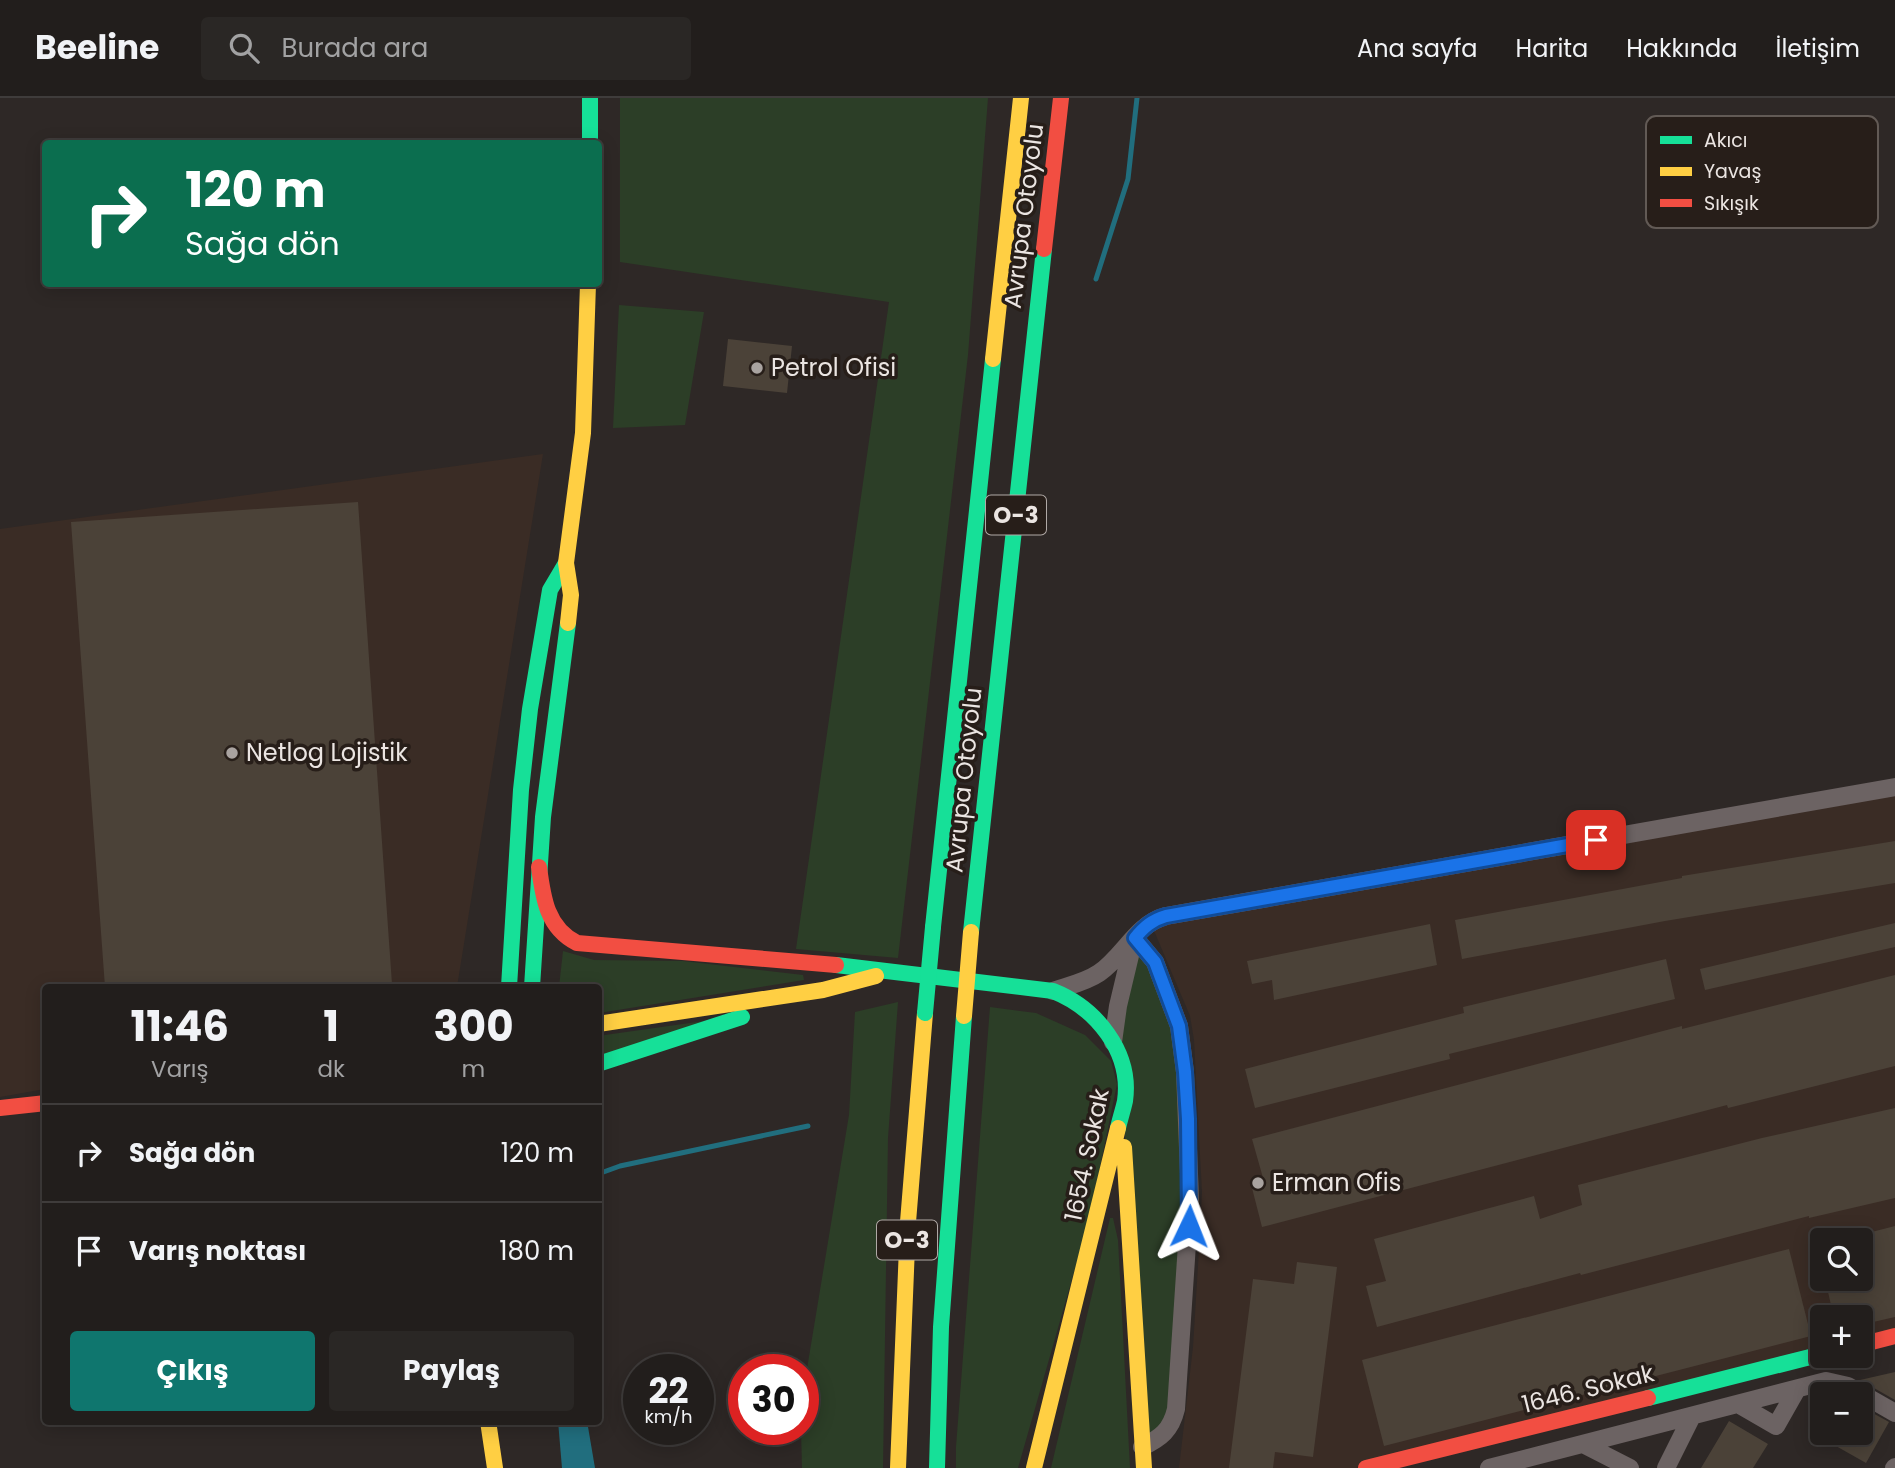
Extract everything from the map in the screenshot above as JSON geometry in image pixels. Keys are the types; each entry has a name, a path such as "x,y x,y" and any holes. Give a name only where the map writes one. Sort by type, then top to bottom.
{"main road":[{"path":"590,98 590,140"},
{"name":"Avrupa Otoyolu","path":"898,1468 908,1222 925,1013 1021,98"},
{"name":"Avrupa Otoyolu","path":"937,1468 942,1314 971,932 1020,480 1026,397 1061,98"},
{"path":"532,984 539,867 571,594 566,563 581,456 588,287"},
{"path":"509,984 521,790 530,709 550,590 566,563"},
{"name":"1654. Sokak","path":"539,867 544,900 553,923 561,934 577,943 789,960 1053,991 1063,994 1088,1010 1098,1020 1113,1042 1126,1083 1122,1118 1034,1468"},
{"path":"497,984 512,931"},
{"name":"1654. Sokak","path":"602,1023 823,990 897,971"},
{"path":"602,1063 823,990"},
{"path":"0,1108 42,1103"},
{"path":"1122,1118 1144,1468"},
{"path":"1873,1342 1895,1336"},
{"name":"1646. Sokak","path":"1366,1468 1810,1357"},
{"path":"489,1425 495,1468"}],"street":[{"path":"1053,991 1098,974 1149,923 1166,916 1895,787"},
{"path":"1113,1042 1118,1006 1135,938"},
{"path":"1135,938 1155,962 1179,1026 1187,1096 1190,1199 1176,1409 1171,1425 1165,1433 1142,1447"},
{"path":"1489,1468 1518,1464 1583,1444 1826,1381 1837,1382 1895,1413"},
{"path":"1738,1404 1776,1426 1797,1389"},
{"path":"1666,1468 1692,1416"},
{"path":"1583,1444 1630,1468"}],"shaded area":[{"path":"543,454 457,984 42,984 42,1090 0,1097 0,529"},
{"path":"1895,780 1895,1336 1873,1341 1873,1305 1810,1305 1810,1357 1363,1468 1179,1468 1193,1347 1202,1192 1194,1040 1190,1016 1147,914"}],"green space":[{"path":"620,98 988,98 968,355 898,958 796,949 889,302 620,262"},
{"path":"619,305 704,312 685,425 613,428"},
{"path":"1135,938 1155,962 1185,1072 1175,1410 1142,1447 1118,1006"},
{"path":"563,951 594,960 683,961 803,975 804,980 602,1013 602,984 559,984"},
{"path":"898,1002 888,1138 883,1468 802,1468 801,1445 819,1445 819,1354 809,1354 849,1115 855,1012"},
{"path":"990,1007 1036,1013 1085,1035 1111,1061 1117,1084 1090,1216 1018,1468 956,1468 956,1447"},
{"path":"704,1021 602,1056 602,1035"},
{"path":"1110,1218 1113,1218 1118,1240 1130,1468 1051,1468"}],"water":[{"path":"558,1425 588,1425 595,1468 562,1468"}],"building":[{"path":"728,339 792,346 787,393 723,386"},
{"name":"Netlog Lojistik","path":"358,502 392,984 105,984 71,522"},
{"path":"1895,841 1895,883 1665,921 1462,959 1455,920 1682,876"},
{"path":"1895,923 1895,947 1705,990 1700,969"},
{"path":"1430,924 1437,965 1274,1000 1272,980 1252,984 1247,961"},
{"path":"1666,959 1675,999 1449,1054 1450,1059 1255,1108 1245,1069 1464,1013 1463,1007"},
{"path":"1895,975 1895,1066 1728,1108 1727,1105 1262,1227 1252,1188 1265,1185 1252,1139 1682,1026 1682,1029"},
{"path":"1895,1108 1895,1198 1809,1216 1581,1275 1580,1273 1377,1327 1366,1286 1386,1281 1374,1239 1534,1196 1540,1219 1582,1205 1578,1185 1762,1138"},
{"path":"1895,1226 1895,1317 1873,1322 1873,1305 1831,1305 1828,1291 1873,1291 1873,1232"},
{"path":"1789,1249 1810,1332 1810,1336 1384,1446 1362,1360"},
{"path":"1297,1262 1337,1267 1313,1457 1275,1452 1273,1468 1229,1468 1253,1279 1294,1284"},
{"path":"1895,1372 1895,1400 1873,1387 1873,1382 1860,1380"},
{"path":"1873,1413 1889,1422 1866,1463 1834,1445 1873,1445"},
{"path":"1729,1421 1768,1444 1753,1468 1701,1468"}],"waterway":[{"path":"1096,279 1128,179 1137,98"},
{"path":"602,1173 620,1166 808,1126"}],"traffic: fast":[{"path":"590,98 590,140"},
{"path":"971,932 1044,249"},
{"path":"933,927 993,359"},
{"path":"509,984 521,790 530,709 550,590 566,563"},
{"path":"532,984 543,817 568,623"},
{"path":"925,1013 933,927"},
{"path":"836,965 1053,991 1069,999 1097,1020 1117,1049 1126,1083 1125,1101 1118,1128"},
{"path":"937,1468 941,1327 964,1016"},
{"path":"602,1063 742,1017"},
{"path":"1648,1398 1810,1357"}],"traffic: slow":[{"path":"993,359 1021,98"},
{"path":"568,623 571,595 566,563 583,433 588,287"},
{"path":"964,1016 971,932"},
{"path":"602,1023 823,990 876,976"},
{"path":"898,1468 908,1222 925,1013"},
{"path":"1034,1468 1118,1128"},
{"path":"1124,1147 1144,1468"},
{"path":"489,1425 495,1468"}],"traffic: jam":[{"path":"1044,249 1061,98"},
{"path":"539,867 548,911 559,929 577,943 836,965"},
{"path":"0,1108 42,1103"},
{"path":"1873,1342 1895,1336"},
{"path":"1366,1468 1648,1398"}],"place":[{"name":"Petrol Ofisi","path":"757,368"},
{"name":"Netlog Lojistik","path":"232,753"},
{"name":"Erman Ofis","path":"1258,1183"}],"route":[{"path":"1189,1226 1188,1119 1179,1026 1155,962 1135,938 1142,929 1166,916 1596,840"}]}
